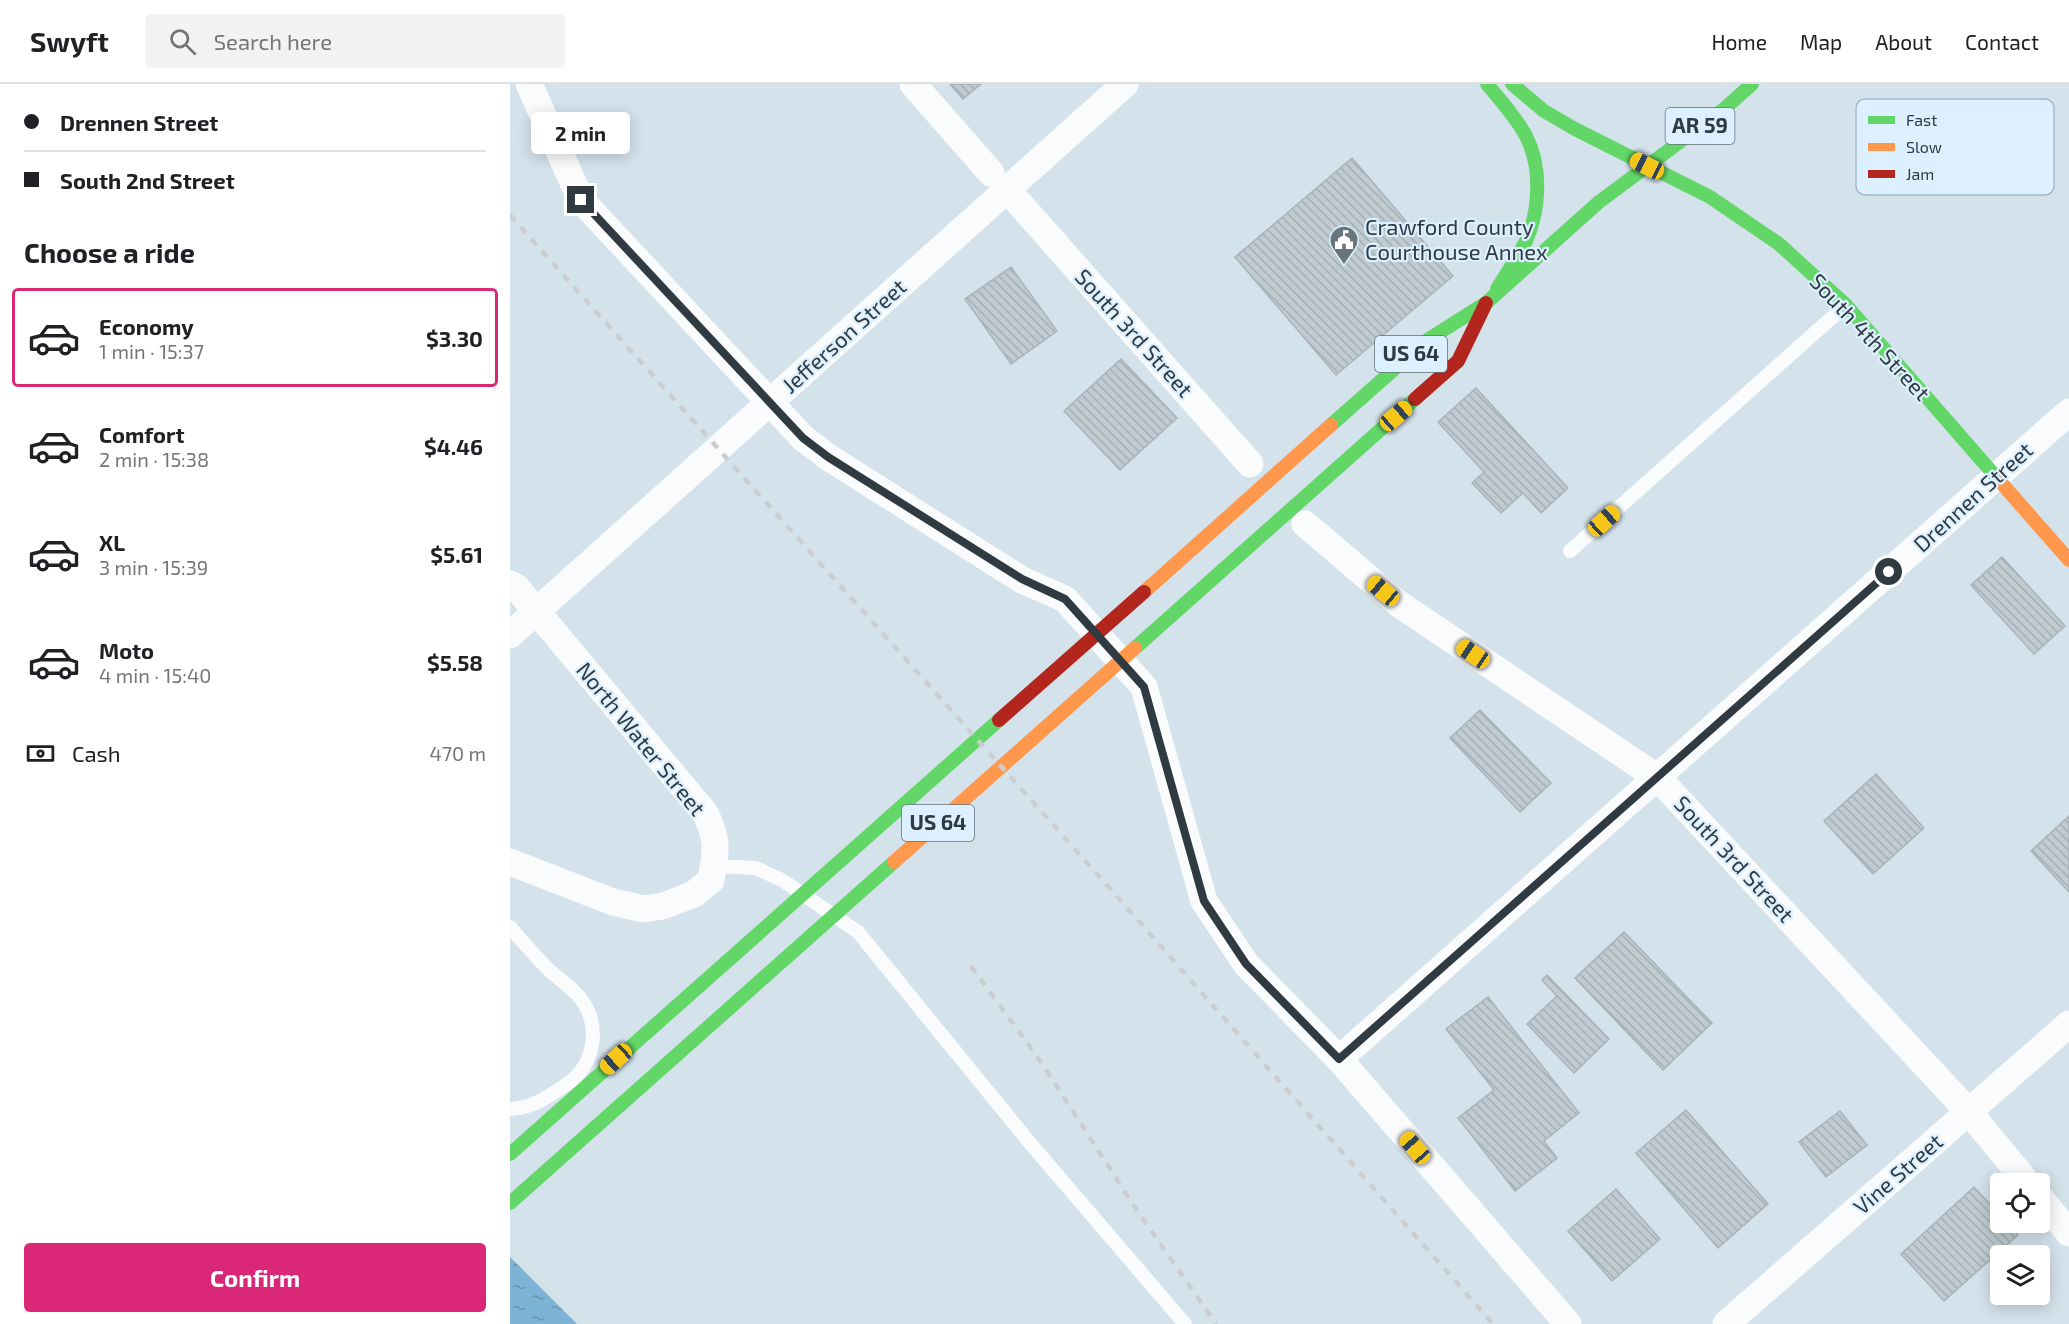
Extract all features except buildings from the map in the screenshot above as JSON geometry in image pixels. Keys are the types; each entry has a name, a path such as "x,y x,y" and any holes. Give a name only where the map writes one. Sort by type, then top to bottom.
{"main road":[{"path":"1487,84 1516,121 1530,144 1537,171 1536,198 1527,240 1489,300"},
{"name":"South 4th Street","path":"1512,84 1544,111 1710,197 1779,244 1846,305 2069,560"},
{"name":"AR 59","path":"1647,166 1724,109 1752,84"},
{"name":"US 64","path":"510,1154 1343,413 1426,341 1489,300 1599,202 1647,166"},
{"name":"US 64","path":"510,1203 1458,361 1489,300"}],"street":[{"path":"529,84 581,200 803,438 828,457 1022,579 1065,599 1144,687 1204,901 1246,964 1339,1059 1568,1324"},
{"path":"913,84 991,173"},
{"name":"Jefferson Street","path":"510,635 1125,84"},
{"name":"South 3rd Street","path":"1019,203 1250,464"},
{"name":"Drennen Street","path":"1339,1059 2069,412"},
{"name":"South 3rd Street","path":"1305,524 1399,604 1658,778 1969,1112 2019,1173"},
{"name":"North Water Street","path":"510,584 516,587 705,813 714,832 716,852 714,866"},
{"path":"510,862 613,902 643,909 663,906 694,894 711,880 714,866"},
{"name":"Vine Street","path":"1726,1324 2069,1024"},
{"path":"2050,1209 2069,1233"}],"lane":[{"path":"1570,552 1846,305"},
{"path":"714,866 756,868 782,880 858,932 1022,1133 1185,1324"},
{"path":"510,927 551,972 581,999 591,1022 594,1038 589,1058 577,1077 541,1102 525,1108 510,1109"}],"water":[{"path":"510,1257 577,1324 510,1324"}],"railway":[{"path":"510,215 1113,892 1493,1324"},
{"path":"971,966 1041,1062 1134,1206 1216,1324"}],"traffic: fast":[{"path":"1487,84 1526,136 1535,161 1537,175 1536,202 1531,229 1523,247 1497,289"},
{"path":"1512,84 1544,111 1710,197 1779,244 1846,305 1997,478"},
{"path":"1331,425 1426,341 1486,303 1599,202 1724,109 1752,84"},
{"path":"1135,648 1415,399"},
{"path":"510,1154 999,720"},
{"path":"510,1203 894,862"}],"traffic: slow":[{"path":"1144,592 1331,425"},
{"path":"1997,478 2069,560"},
{"path":"894,862 1135,648"}],"traffic: jam":[{"path":"1415,399 1458,361 1486,303"},
{"path":"999,720 1144,592"}],"place":[{"name":"Crawford County Courthouse Annex","path":"1344,266"}],"route":[{"path":"581,200 803,438 828,457 1022,579 1065,599 1144,687 1204,901 1246,964 1339,1059 1889,572"}]}
